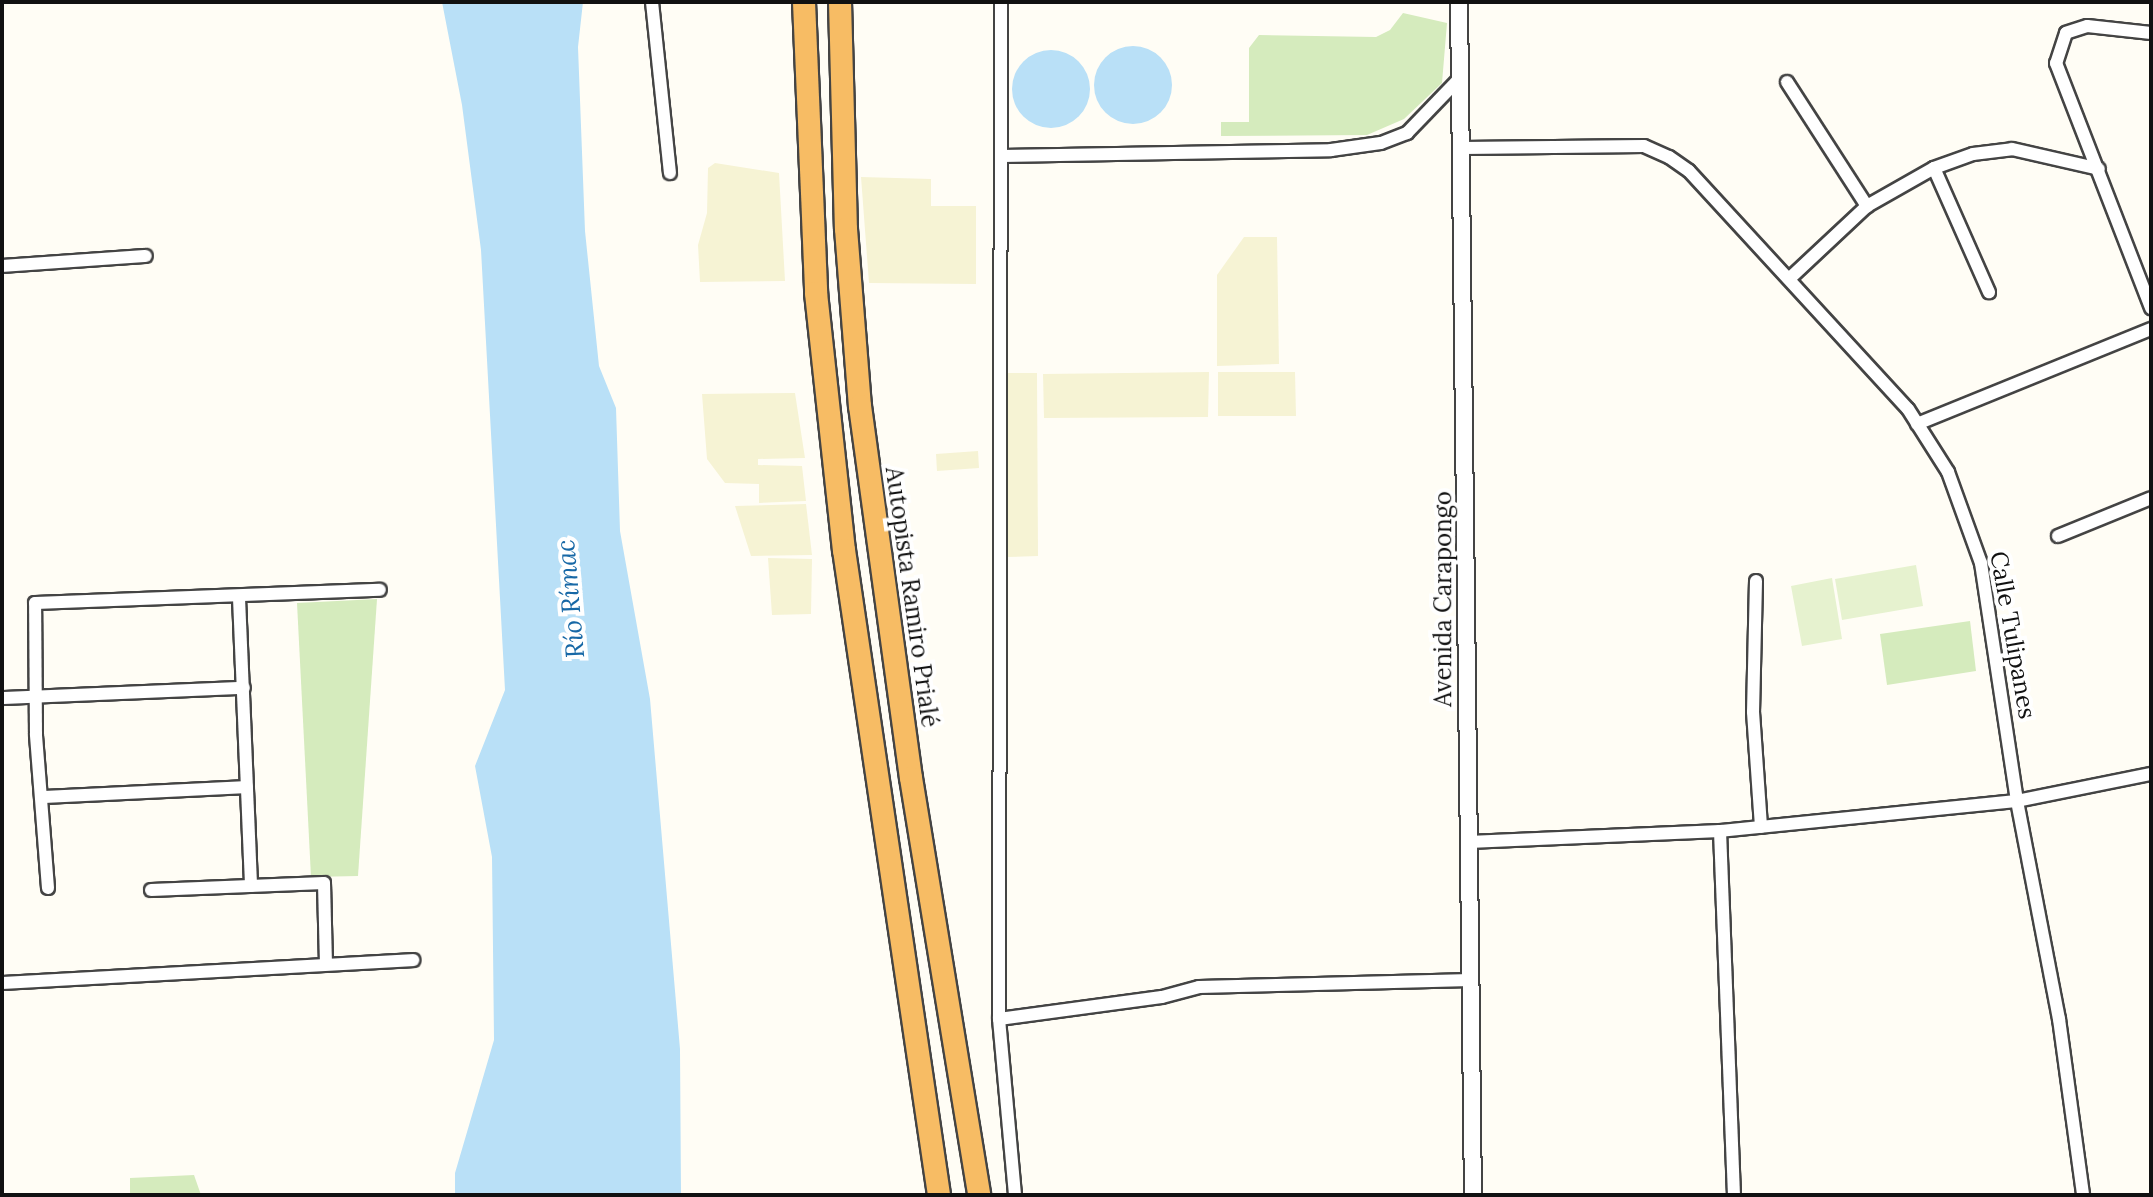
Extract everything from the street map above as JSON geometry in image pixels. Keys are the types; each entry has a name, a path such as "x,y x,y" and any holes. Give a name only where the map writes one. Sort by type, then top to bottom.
{"highway":[{"path":"804,2 816,293 844,550 939,1195"},
{"name":"Autopista Ramiro Prialé","path":"840,2 846,229 860,406 911,778 979,1195"}],"street":[{"path":"652,2 670,173"},
{"path":"1001,2 999,1019 1015,1195"},
{"name":"Avenida Carapongo","path":"1459,2 1473,1195"},
{"path":"2151,33 2087,26 2066,33 2059,43 2056,63 2151,308"},
{"path":"1002,156 1331,150 1381,143 1407,133 1458,80"},
{"path":"1787,82 1867,206"},
{"name":"Calle Tulipanes","path":"1463,148 1644,146 1689,171 1917,424 1948,472 1981,563 2017,801 2059,1019 2083,1195"},
{"path":"1789,279 1867,206 1934,168 1973,154 2012,149 2099,169"},
{"path":"1934,168 1989,292"},
{"path":"2,266 146,256"},
{"path":"1917,424 2151,329"},
{"path":"2058,536 2151,498"},
{"path":"1756,581 1753,712 1761,827"},
{"path":"48,888 45,797 35,696 35,603 239,598 380,590"},
{"path":"239,598 251,886"},
{"path":"2,698 244,688"},
{"path":"1469,842 1761,827 2017,801 2151,774"},
{"path":"45,797 247,787"},
{"path":"1720,831 1734,1195"},
{"path":"151,890 324,883 326,963"},
{"path":"2,983 413,960"},
{"path":"999,1019 1162,997 1199,987 1471,980"}],"shaded area":[{"path":"715,163 779,173 785,281 700,282 698,245 707,213 708,168"},
{"path":"861,177 931,179 931,206 976,206 976,284 869,283"},
{"path":"1244,237 1277,237 1279,364 1217,366 1217,275"},
{"path":"1209,372 1208,417 1044,418 1043,374"},
{"path":"1218,372 1295,372 1296,416 1218,416"},
{"path":"1005,373 1037,373 1038,556 1006,557"},
{"path":"795,393 805,458 758,459 758,465 802,466 806,501 759,503 759,484 725,483 707,459 702,394"},
{"path":"978,451 979,468 937,471 936,454"},
{"path":"806,504 812,555 751,556 735,506"},
{"path":"768,558 812,559 811,614 772,615"}],"green space":[{"path":"1403,13 1447,23 1442,83 1404,119 1367,135 1221,136 1221,122 1249,122 1249,48 1259,35 1376,37 1390,30"},
{"path":"1916,565 1923,606 1842,620 1835,579"},
{"path":"1832,578 1842,639 1802,646 1791,586"},
{"path":"377,599 358,876 311,877 297,603"},
{"path":"1970,621 1976,671 1887,685 1880,634"},
{"path":"194,1175 201,1195 130,1195 130,1178"}],"water":[{"name":"Río Rímac","path":"442,2 583,2 578,47 585,231 599,366 616,408 620,531 650,699 680,1049 681,1195 455,1195 455,1173 494,1040 492,857 475,766 505,690 481,250 462,105"},
{"path":"1133,46 1148,49 1165,63 1172,85 1169,100 1155,117 1133,124 1118,121 1101,107 1094,85 1097,70 1111,53"},
{"path":"1051,50 1066,53 1083,67 1090,89 1087,104 1073,121 1051,128 1036,125 1019,111 1012,89 1015,74 1029,57"}]}
